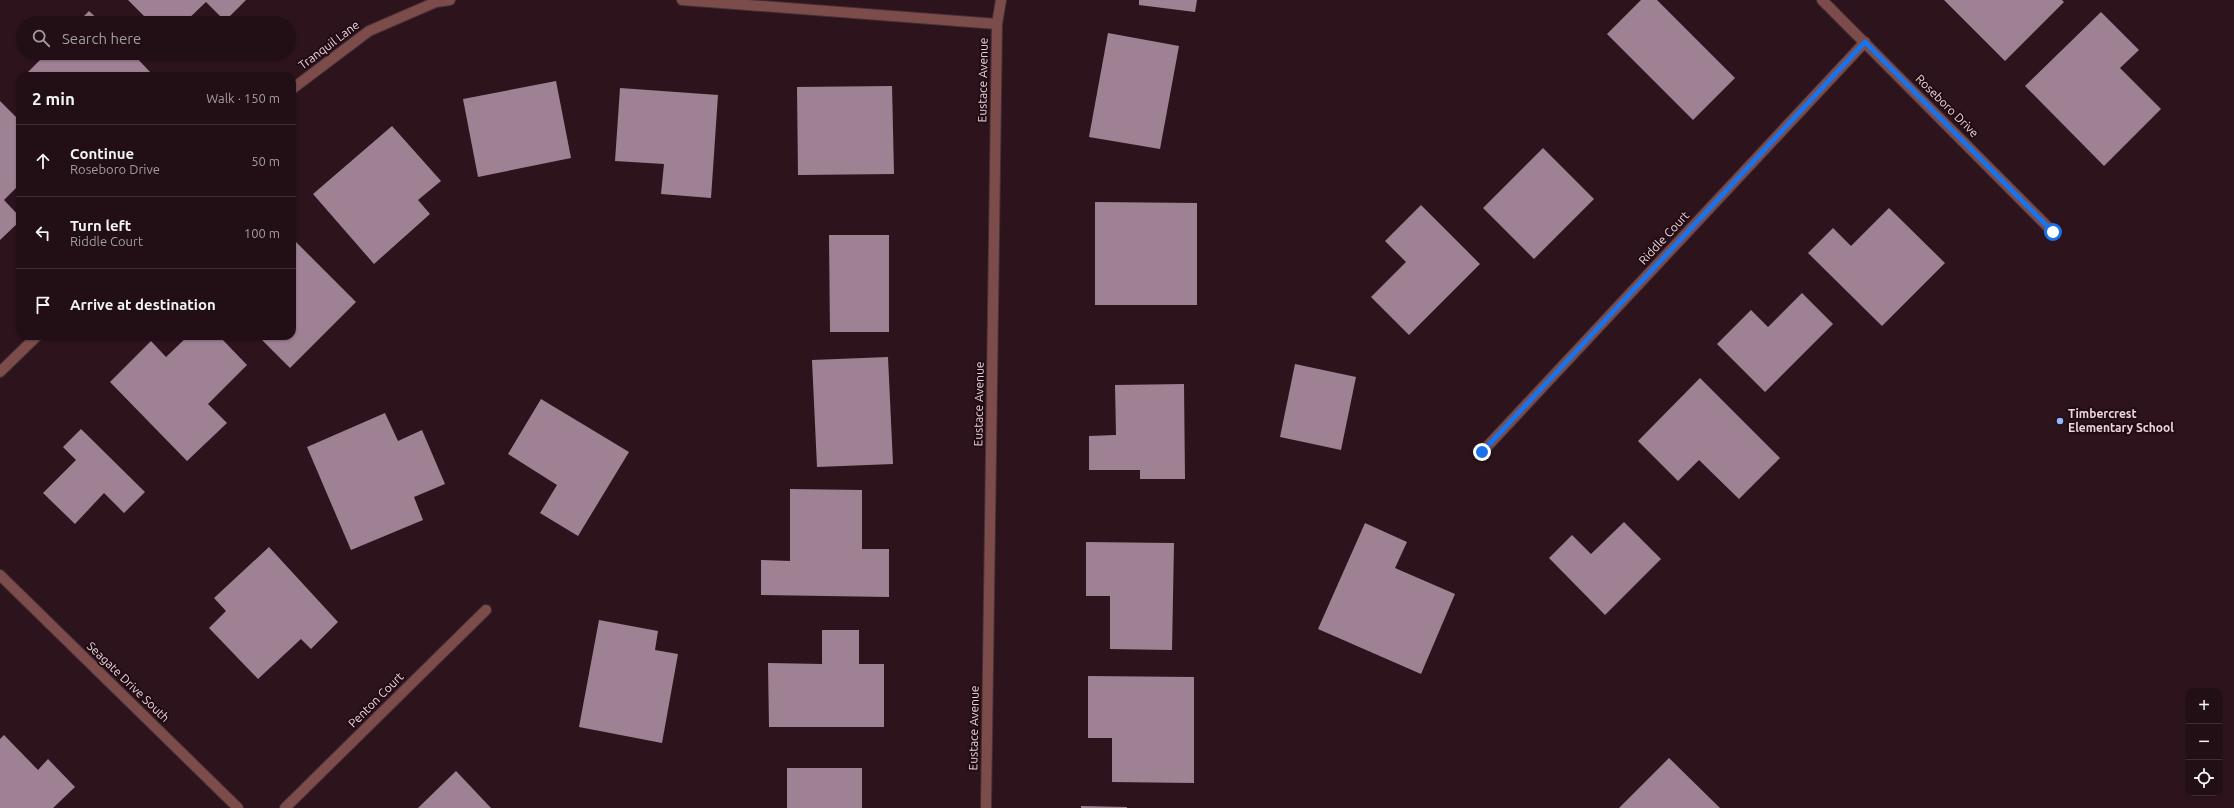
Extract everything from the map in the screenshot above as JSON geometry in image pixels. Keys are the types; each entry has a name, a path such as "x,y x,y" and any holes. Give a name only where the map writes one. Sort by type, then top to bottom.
{"street":[{"name":"Tranquil Lane","path":"296,86 370,31 436,2 450,0"},
{"path":"682,0 997,24"},
{"name":"Eustace Avenue","path":"986,808 997,24 1001,0"},
{"name":"Roseboro Drive","path":"1822,0 2053,232"},
{"name":"Riddle Court","path":"1482,452 1865,42"},
{"path":"0,372 33,340"},
{"name":"Seagate Drive South","path":"0,575 238,808"},
{"name":"Penton Court","path":"285,808 486,610"}],"building":[{"path":"128,0 246,0 230,16 220,16 206,2 191,16 144,16"},
{"path":"1139,0 1197,0 1195,12 1139,5"},
{"path":"1641,0 1657,0 1735,78 1693,120 1607,34"},
{"path":"1944,0 2062,0 2064,2 2005,61"},
{"path":"89,11 94,16 84,16"},
{"path":"2101,12 2139,50 2120,68 2161,109 2104,166 2025,86"},
{"path":"1108,33 1179,46 1160,149 1089,137"},
{"path":"40,60 139,60 150,72 28,72"},
{"path":"556,81 571,158 478,177 463,99"},
{"path":"892,86 894,174 798,175 797,87"},
{"path":"620,88 718,95 711,198 661,194 664,164 615,161"},
{"path":"0,101 16,117 16,188 4,200 16,213 16,225 0,240"},
{"path":"392,126 441,181 418,200 430,214 374,264 313,194"},
{"path":"1543,148 1594,199 1534,259 1483,208"},
{"path":"1095,202 1197,203 1197,305 1095,305"},
{"path":"1421,205 1480,264 1409,335 1371,297 1406,262 1385,241"},
{"path":"1889,208 1945,263 1882,326 1808,253 1833,228 1851,246"},
{"path":"829,235 889,235 889,332 830,332"},
{"path":"296,242 356,302 290,368 262,340 296,340"},
{"path":"1802,293 1833,324 1765,392 1717,344 1751,310 1768,327"},
{"path":"184,340 223,340 247,365 208,404 227,423 187,461 110,382 151,341 166,357"},
{"path":"888,357 893,464 817,467 812,360"},
{"path":"1295,364 1356,377 1341,450 1280,437"},
{"path":"1700,378 1780,458 1739,499 1699,460 1678,481 1638,441"},
{"path":"1184,384 1185,479 1140,479 1140,470 1089,470 1089,436 1116,435 1115,385"},
{"path":"541,399 629,452 578,536 540,513 557,485 508,454"},
{"path":"385,413 398,441 422,430 445,484 414,497 423,520 351,550 307,447"},
{"path":"81,429 145,492 124,513 104,493 75,524 43,493 76,460 63,447"},
{"path":"790,489 862,490 862,549 889,549 889,597 761,595 761,560 790,561"},
{"path":"1624,522 1661,559 1605,615 1549,558 1572,535 1591,554"},
{"path":"1365,523 1407,542 1395,568 1455,594 1421,674 1318,629"},
{"path":"1086,542 1174,543 1172,650 1110,649 1110,596 1086,596"},
{"path":"269,547 338,622 311,649 301,639 258,679 209,628 226,611 214,598"},
{"path":"599,620 658,631 655,650 678,654 662,743 579,727"},
{"path":"822,630 859,630 859,664 884,664 884,727 769,727 768,663 822,664"},
{"path":"1088,676 1194,677 1194,783 1112,782 1112,738 1088,738"},
{"path":"4,735 38,770 48,759 75,787 53,808 0,808 0,739"},
{"path":"1669,758 1720,808 1619,808"},
{"path":"787,768 862,768 862,808 787,808"},
{"path":"456,771 491,808 418,808"},
{"path":"1081,806 1127,807 1127,808 1081,808"}],"place":[{"name":"Timbercrest Elementary School","path":"2060,421"}],"route":[{"path":"1482,452 1865,42 2053,232"}]}
